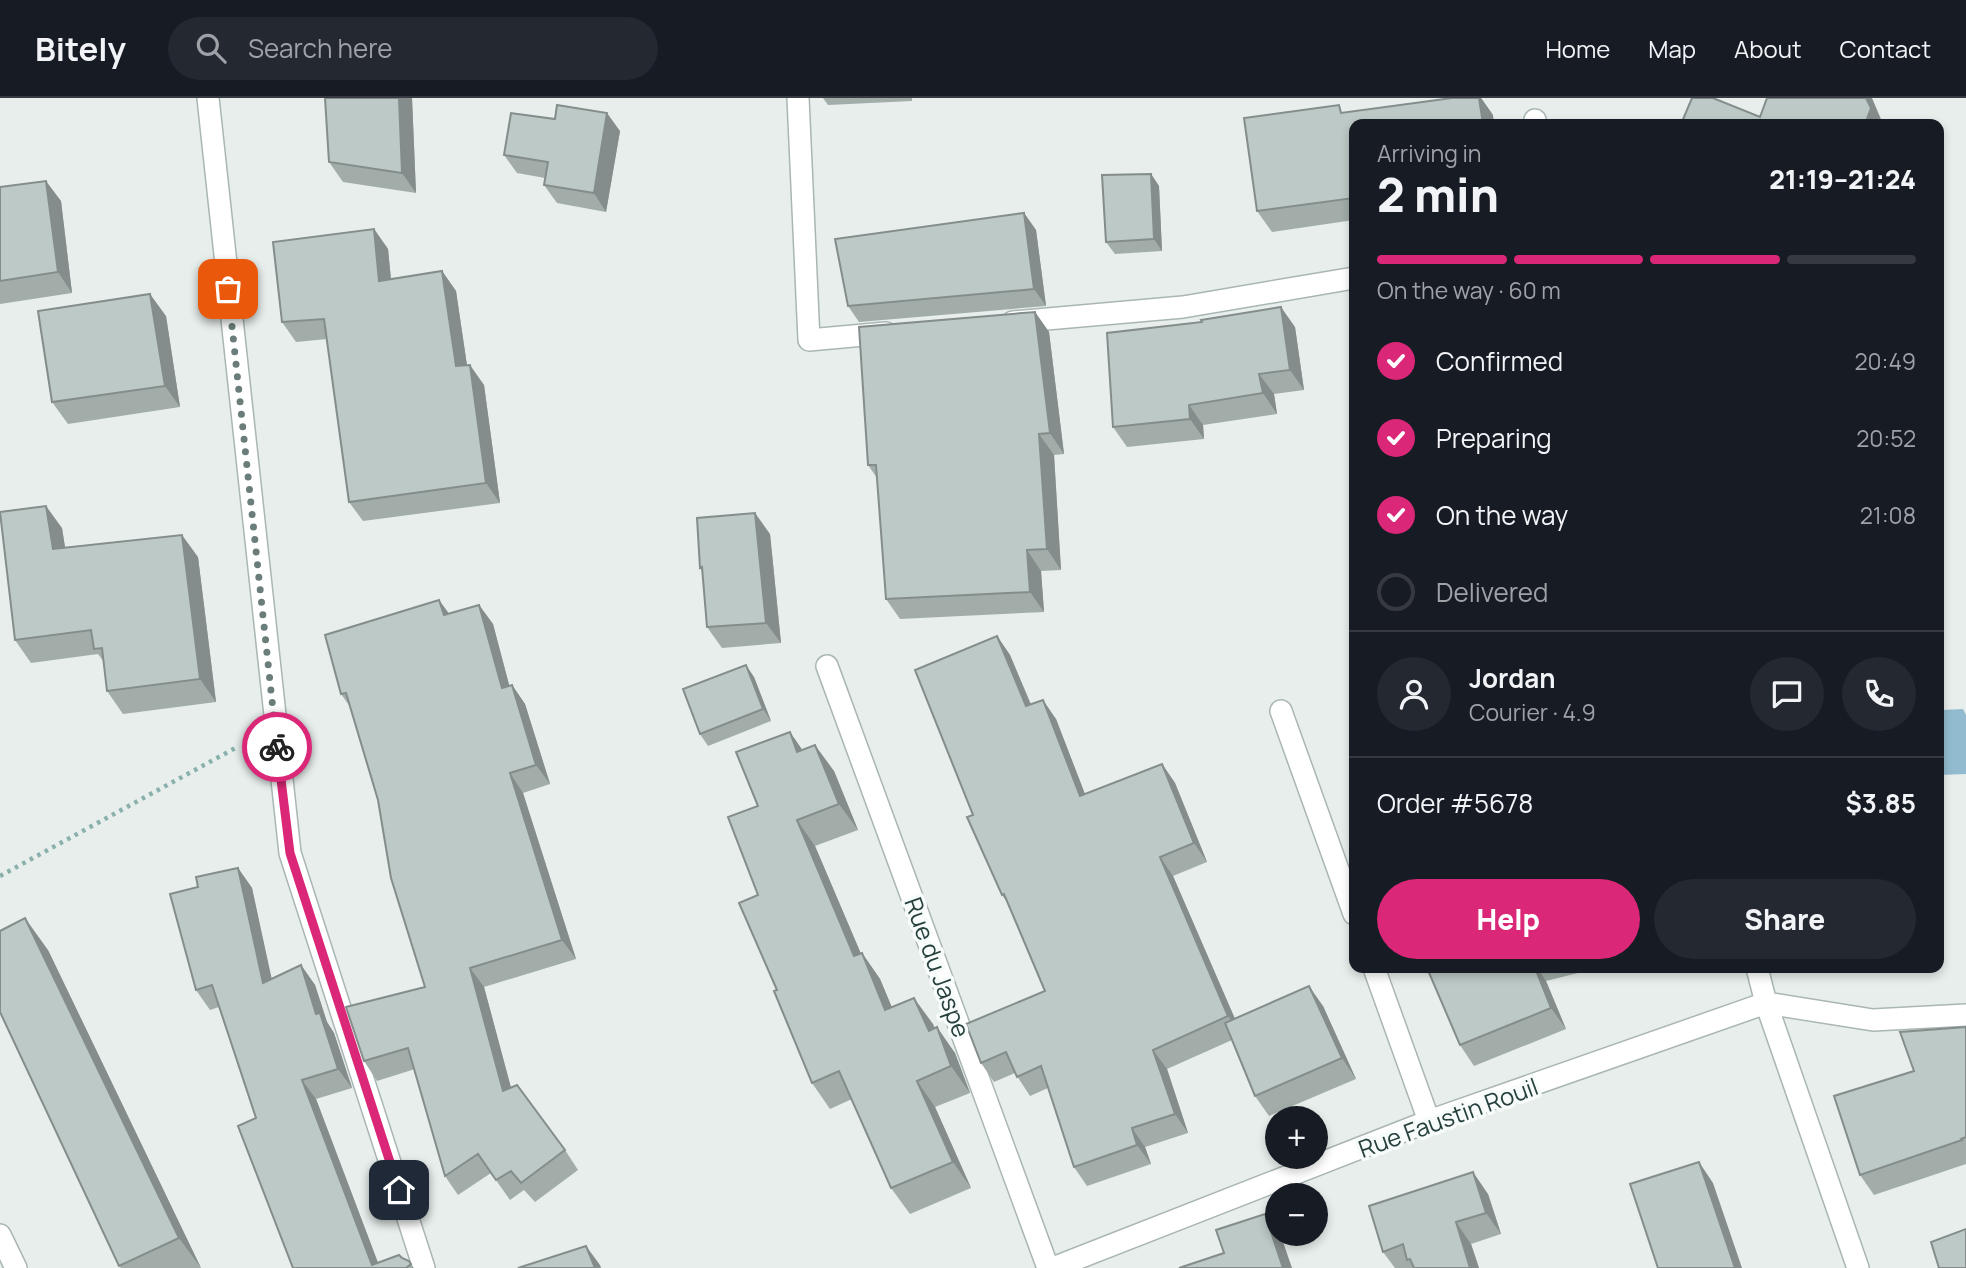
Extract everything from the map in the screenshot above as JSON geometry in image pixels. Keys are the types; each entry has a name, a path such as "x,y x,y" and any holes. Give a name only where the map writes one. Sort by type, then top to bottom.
{"street":[{"path":"208,98 290,853 424,1268"},
{"path":"798,98 809,340 906,331"},
{"path":"989,324 1183,307 1349,279"},
{"name":"Rue du Jaspe","path":"827,666 1051,1268"},
{"path":"1281,711 1349,900"},
{"path":"1376,973 1429,1122"},
{"path":"1758,973 1766,1003 1858,1268"},
{"path":"1766,1003 1873,1020 1966,1015"},
{"name":"Rue Faustin Rouil","path":"1051,1268 1429,1122 1766,1003"},
{"path":"0,1235 13,1267"}],"path":[{"path":"0,876 275,726"}],"water":[{"path":"1963,709 1966,715 1966,774 1944,775 1944,710"}],"building":[{"path":"325,98 399,98 402,173 329,162"},
{"path":"1452,98 1479,98 1482,119 1349,119 1349,199 1257,211 1244,118 1339,105 1341,113"},
{"path":"1692,98 1713,98 1760,117 1767,98 1866,98 1871,108 1867,119 1683,119"},
{"path":"557,105 607,113 594,193 544,185 548,162 504,155 511,113 555,119"},
{"path":"1151,174 1154,239 1106,242 1102,175"},
{"path":"46,181 58,272 0,281 0,187"},
{"path":"1024,213 1034,289 848,306 835,239"},
{"path":"374,229 379,281 442,271 456,366 470,365 486,483 349,502 324,319 282,322 273,242"},
{"path":"150,294 165,386 52,402 38,311"},
{"path":"1281,307 1290,370 1259,374 1263,393 1189,405 1190,419 1113,427 1107,333 1202,322 1201,320"},
{"path":"1035,312 1050,433 1039,434 1047,549 1027,550 1030,592 886,599 876,465 868,465 859,327"},
{"path":"46,506 53,549 182,535 200,679 107,691 102,648 94,649 91,630 15,640 0,512"},
{"path":"755,513 766,623 707,627 697,518"},
{"path":"439,600 444,615 479,605 502,688 512,685 536,765 510,773 562,940 470,968 503,1091 517,1085 565,1150 521,1183 511,1171 496,1180 478,1154 445,1176 408,1048 364,1061 346,1007 425,987 391,878 378,800 346,693 341,694 325,635"},
{"path":"997,636 1026,706 1043,700 1080,796 1162,764 1194,843 1160,857 1228,1016 1153,1050 1175,1114 1132,1128 1137,1145 1074,1167 1041,1066 1017,1077 1006,1052 981,1063 966,1024 1045,991 1004,894 1002,895 967,817 973,815 915,670"},
{"path":"746,665 763,709 700,734 683,689"},
{"path":"790,732 797,752 815,745 839,804 797,820 854,956 862,953 885,1010 914,998 929,1031 937,1027 951,1066 917,1081 953,1162 891,1188 839,1071 812,1083 774,991 777,990 739,903 758,895 728,817 758,806 736,752"},
{"path":"238,868 263,983 301,965 316,1014 320,1013 338,1069 302,1080 372,1265 399,1255 411,1264 406,1268 293,1268 238,1126 256,1118 212,985 196,990 170,894 198,887 196,877"},
{"path":"25,918 179,1238 119,1266 0,1012 0,931"},
{"path":"1429,973 1537,973 1551,1008 1460,1045"},
{"path":"1309,986 1342,1058 1255,1096 1225,1023"},
{"path":"1966,1027 1966,1137 1860,1175 1834,1096 1914,1071 1900,1032"},
{"path":"1699,1162 1735,1268 1658,1268 1630,1184"},
{"path":"1473,1172 1486,1213 1456,1222 1470,1268 1414,1268 1410,1259 1407,1260 1403,1244 1383,1252 1369,1206"},
{"path":"1265,1214 1265,1246 1276,1246 1283,1268 1179,1268 1224,1253 1216,1230"},
{"path":"1966,1229 1966,1268 1939,1268 1931,1242"},
{"path":"586,1246 595,1268 518,1268"}],"way so far":[{"path":"228,289 277,747"}],"route":[{"path":"277,747 290,853 399,1190"}]}
